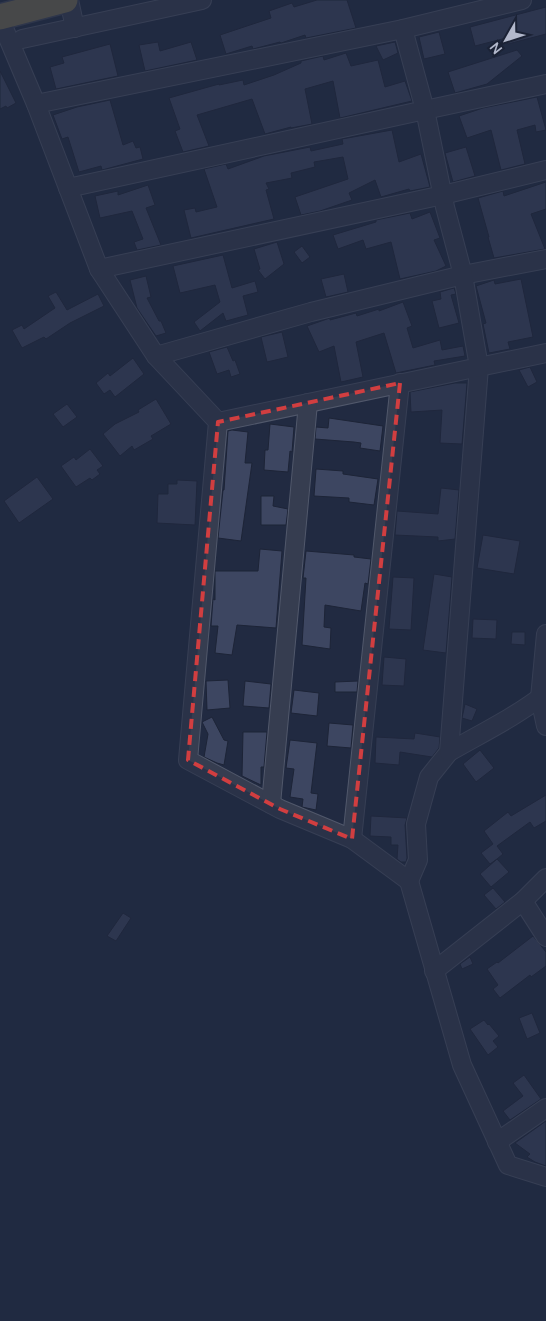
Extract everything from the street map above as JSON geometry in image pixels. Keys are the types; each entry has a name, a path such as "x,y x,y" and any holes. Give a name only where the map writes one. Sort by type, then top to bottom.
{"highway":[{"path":"0,18 65,0"}],"street":[{"path":"69,0 75,28"},
{"path":"22,39 202,0"},
{"path":"36,104 403,28 522,0"},
{"path":"0,18 36,104 99,269 156,356 218,422 188,760 271,804 352,839 409,881 462,1065 497,1142 508,1165 546,1177"},
{"path":"403,28 425,110 463,276 479,367 449,752"},
{"path":"68,188 546,84"},
{"path":"99,269 443,195 546,170"},
{"path":"156,356 311,312 463,276 546,259"},
{"path":"218,422 546,353"},
{"path":"352,839 400,383"},
{"path":"271,804 308,403"},
{"path":"546,634 543,696 546,726"},
{"path":"409,881 418,860 416,824 429,777 449,752 543,696"},
{"path":"434,971 523,901 546,878"},
{"path":"523,901 546,937"},
{"path":"497,1142 546,1108"}],"highlighted area":[{"path":"400,383 352,839 280,809 188,760 218,422"}],"building":[{"path":"317,0 347,0 356,28 306,38 305,35 281,43 253,49 252,46 226,54 220,35 271,18 269,11 292,3 294,7"},
{"path":"546,7 546,34 508,44 506,38 475,46 470,27"},
{"path":"439,32 445,54 424,59 419,37"},
{"path":"158,42 160,51 191,42 197,60 145,71 139,45"},
{"path":"395,42 398,53 383,60 376,46"},
{"path":"110,44 118,76 56,89 50,67 64,63 62,57"},
{"path":"517,50 522,56 487,84 455,93 448,72"},
{"path":"346,53 351,66 378,60 385,87 405,81 412,101 340,118 333,81 305,89 312,124 265,134 252,99 197,115 209,146 183,152 175,131 180,129 169,98 219,84 243,80 244,85 274,75 301,63 301,61 323,56 324,60"},
{"path":"0,71 16,103 7,108 6,106 0,109"},
{"path":"537,97 546,130 536,132 535,125 517,130 525,164 501,170 491,130 467,138 459,116 483,108"},
{"path":"110,100 123,145 133,141 136,148 140,147 143,159 102,170 101,166 79,172 68,137 62,139 53,115 77,107"},
{"path":"392,130 399,162 421,154 430,187 410,191 409,189 381,197 375,180 349,193 352,200 320,211 301,215 295,197 348,179 343,157 314,162 315,167 291,173 292,178 266,183 269,189 266,190 274,219 191,238 184,210 195,208 196,212 217,207 204,169 226,164 228,169 264,156 310,147 311,151 343,144 342,139"},
{"path":"466,147 475,176 453,182 445,153"},
{"path":"546,182 546,209 531,214 545,249 494,258 478,198 503,191 504,196"},
{"path":"148,185 155,205 146,208 161,245 137,250 134,242 143,239 132,211 100,218 95,196 118,191 118,195"},
{"path":"430,212 440,238 434,240 446,266 436,271 400,279 391,242 366,249 363,240 338,249 333,235 376,222 376,220 410,213 412,219"},
{"path":"277,242 284,264 265,279 258,270 260,269 254,249"},
{"path":"302,246 310,257 302,263 294,252"},
{"path":"223,255 232,288 255,281 258,292 243,296 248,315 226,321 223,313 200,331 194,322 220,302 215,285 180,293 173,266"},
{"path":"344,274 348,292 326,297 321,279"},
{"path":"146,276 151,297 147,298 166,333 156,336 137,308 130,280"},
{"path":"521,279 533,337 508,342 510,349 489,353 483,324 486,323 476,286 494,280 495,284"},
{"path":"454,288 456,294 451,295 459,323 439,328 432,301 441,299 440,292"},
{"path":"56,292 67,310 98,294 104,306 70,323 46,339 44,337 22,348 12,330 22,325 24,329 55,308 48,296"},
{"path":"403,302 412,326 407,328 413,348 440,340 442,350 463,346 465,356 434,361 435,365 396,373 384,333 356,342 363,377 341,382 334,346 319,352 307,326 330,318 330,320 356,313 357,316 379,309 379,311"},
{"path":"282,332 288,357 267,362 261,337"},
{"path":"227,347 233,361 235,360 240,374 231,377 229,370 217,374 209,352"},
{"path":"133,358 144,374 115,397 110,390 104,394 96,383 108,373 110,376"},
{"path":"530,367 537,382 528,387 519,370"},
{"path":"455,383 467,383 462,444 440,443 442,410 411,412 410,392"},
{"path":"156,399 171,424 151,436 153,439 134,450 132,446 120,456 103,434 115,424 139,412 138,410"},
{"path":"67,404 77,417 63,427 53,414"},
{"path":"329,418 383,426 380,451 360,448 361,443 315,439 316,427 328,428"},
{"path":"270,424 294,427 288,472 264,470 265,450 268,450"},
{"path":"228,431 248,432 245,463 252,463 241,541 218,538 224,490"},
{"path":"90,449 103,466 97,470 100,474 76,487 61,466 74,457 76,460"},
{"path":"316,469 343,471 343,474 378,479 374,505 349,502 349,498 314,496"},
{"path":"37,477 53,499 19,523 4,501"},
{"path":"177,480 197,481 195,525 157,523 158,494 168,494 168,484 177,484"},
{"path":"441,488 459,490 455,539 438,541 438,537 395,535 397,511 438,514"},
{"path":"261,496 274,496 273,506 288,509 286,525 261,525"},
{"path":"483,535 520,541 514,574 477,568"},
{"path":"260,549 282,551 276,628 237,625 232,655 215,653 218,626 211,626 213,599 215,600 215,571 258,571"},
{"path":"306,551 354,555 354,557 371,559 368,584 365,583 361,611 325,605 324,627 331,628 330,649 302,645 306,578 303,578"},
{"path":"434,574 452,577 446,653 423,650"},
{"path":"393,577 414,578 411,630 389,629"},
{"path":"473,619 497,620 496,639 472,638"},
{"path":"512,632 525,632 525,645 511,644"},
{"path":"384,657 406,659 404,686 382,685"},
{"path":"228,680 230,708 207,710 206,681"},
{"path":"245,681 271,684 269,708 243,706"},
{"path":"358,681 357,692 335,692 335,682"},
{"path":"294,690 319,693 317,716 291,713"},
{"path":"465,704 477,709 472,721 462,718"},
{"path":"212,717 224,740 228,741 224,765 204,757 208,734 202,722"},
{"path":"329,723 353,725 351,748 327,746"},
{"path":"243,732 267,732 264,767 261,767 261,785 242,776"},
{"path":"415,733 440,737 439,748 432,757 400,752 399,765 375,763 376,737 414,739"},
{"path":"290,740 317,743 311,793 318,794 316,810 302,807 303,799 290,797 294,769 286,768"},
{"path":"480,750 494,768 476,782 463,764"},
{"path":"546,795 546,821 534,828 530,822 497,846 503,854 490,864 481,853 493,844 484,831 508,812 511,816"},
{"path":"371,816 407,818 405,825 406,862 401,862 397,859 398,845 391,845 391,837 370,836"},
{"path":"497,859 509,872 491,887 480,874"},
{"path":"493,888 505,902 496,909 484,895"},
{"path":"123,913 131,918 116,941 107,936"},
{"path":"533,936 546,952 546,966 531,977 530,975 500,998 493,989 498,985 487,969 498,963"},
{"path":"470,957 473,964 462,969 460,964"},
{"path":"532,1013 540,1033 527,1039 519,1018"},
{"path":"484,1020 499,1036 493,1041 498,1047 488,1055 470,1029"},
{"path":"524,1075 541,1099 510,1120 503,1111 523,1096 513,1083"},
{"path":"546,1121 546,1166 527,1157 530,1154 515,1143"}]}
